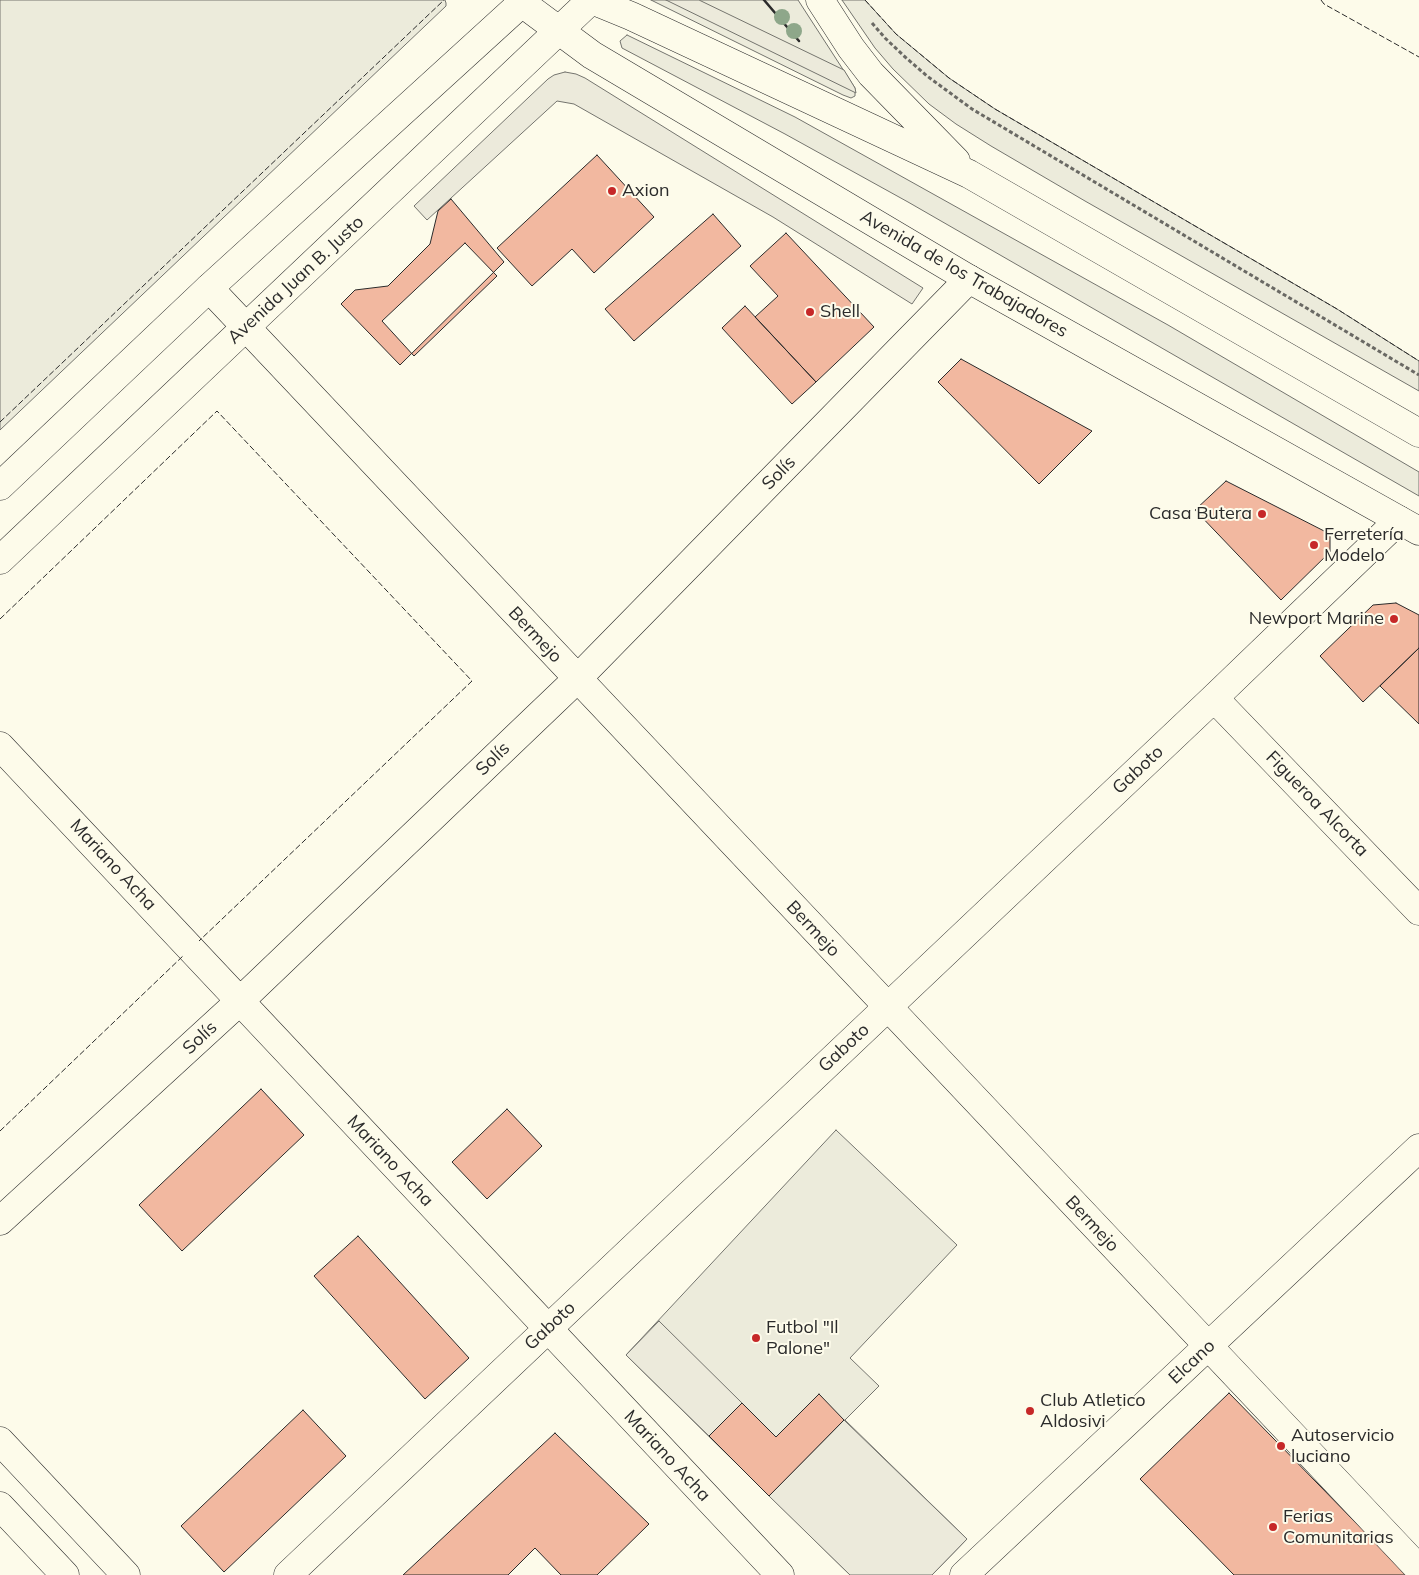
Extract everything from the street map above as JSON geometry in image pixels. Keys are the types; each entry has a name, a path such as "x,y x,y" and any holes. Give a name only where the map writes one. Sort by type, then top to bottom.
{"street":[{"name":"Avenida Juan B. Justo","path":"0,560 591,0"},
{"path":"591,0 649,24 969,174 1419,433"},
{"path":"820,0 850,48 871,74 969,174"},
{"name":"Avenida de los Trabajadores","path":"523,1 592,55 969,279 1409,526"},
{"path":"0,486 209,288 523,1"},
{"name":"Solís","path":"0,1222 240,1001 577,679 969,279"},
{"name":"Bermejo","path":"209,288 1419,1569"},
{"name":"Gaboto","path":"288,1575 1214,698 1409,526"},
{"name":"Figueroa Alcorta","path":"1214,698 1419,910"},
{"name":"Mariano Acha","path":"0,746 780,1575"},
{"name":"Elcano","path":"964,1575 1419,1148"},
{"path":"0,1441 126,1575"},
{"path":"0,1506 65,1575"}],"path":[{"path":"870,21 885,38 927,76 972,109 1419,375"}],"shaded area":[{"path":"0,0 445,0 446,6 0,430"},
{"path":"651,0 798,0 855,88 855,96 851,98 843,95"},
{"path":"666,0 699,0 844,70 856,93"},
{"path":"842,0 865,0 896,34 949,78 995,109 1337,309 1419,361 1419,391 1085,201 956,124 929,104 893,69 875,48"},
{"path":"627,35 795,117 1168,325 1419,472 1419,496 908,202 785,134 622,48 620,41"},
{"path":"565,72 585,78 923,288 912,304 773,217 574,104 557,101 427,220 414,206 548,79"},
{"name":"Futbol \"Il Palone\"","path":"836,1130 957,1245 850,1358 879,1386 845,1420 967,1539 932,1575 850,1575 626,1355"},
{"path":"659,1321 742,1403 709,1436 626,1355"},
{"path":"844,1420 967,1539 932,1575 850,1575 769,1496"}],"building":[{"path":"597,155 654,217 594,273 572,249 532,286 497,248"},
{"path":"451,199 504,262 400,365 341,304 355,290 388,286 430,244 438,211"},
{"path":"713,214 741,246 634,341 605,309"},
{"path":"786,233 874,327 816,382 755,317 778,296 750,266"},
{"path":"465,243 497,276 414,356 382,321"},
{"path":"745,306 816,382 792,404 722,328"},
{"path":"961,359 1092,431 1039,484 938,382"},
{"path":"1226,481 1330,534 1330,552 1281,600 1195,510"},
{"path":"1396,603 1419,615 1419,648 1363,702 1320,656 1373,605"},
{"path":"1419,648 1419,724 1380,686"},
{"path":"261,1089 304,1135 182,1251 139,1205"},
{"path":"507,1109 542,1146 487,1199 452,1162"},
{"path":"358,1236 469,1358 425,1399 314,1276"},
{"name":"Ferias Comunitarias","path":"1229,1393 1407,1575 1234,1575 1140,1479"},
{"path":"819,1394 844,1420 769,1496 709,1436 742,1403 776,1437"},
{"path":"303,1410 346,1456 224,1572 181,1526"},
{"path":"555,1433 649,1524 597,1575 561,1575 535,1548 508,1575 403,1575"}],"fence":[{"path":"0,422 444,0"},
{"path":"865,0 896,34 949,78 995,109 1337,309 1419,361"},
{"path":"1321,0 1324,4 1419,57"},
{"path":"0,619 217,411 472,681 199,941"},
{"path":"0,1131 184,955"}],"wall":[{"path":"764,0 799,41"}],"place":[{"name":"Axion","path":"612,191"},
{"name":"Shell","path":"810,312"},
{"name":"Casa Butera","path":"1262,514"},
{"name":"Ferretería Modelo","path":"1314,545"},
{"name":"Newport Marine","path":"1394,619"},
{"name":"Futbol \"Il Palone\"","path":"756,1338"},
{"name":"Club Atletico Aldosivi","path":"1030,1411"},
{"name":"Autoservicio luciano","path":"1281,1446"},
{"name":"Ferias Comunitarias","path":"1273,1527"}]}
